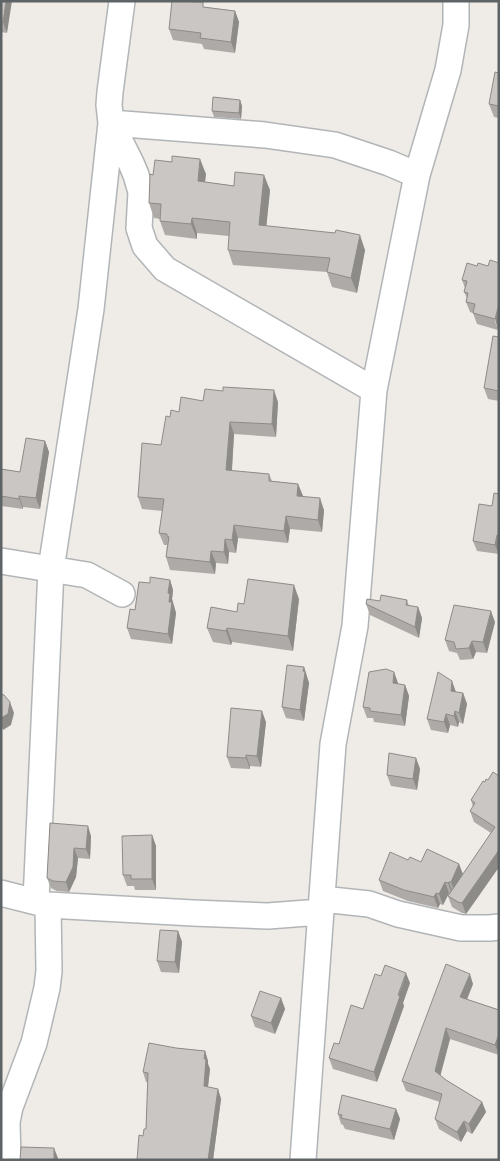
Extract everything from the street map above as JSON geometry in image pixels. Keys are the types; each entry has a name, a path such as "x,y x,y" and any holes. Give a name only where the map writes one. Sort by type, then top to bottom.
{"street":[{"path":"8,1160 7,1122 10,1107 34,1044 49,971 42,903 52,569 91,309 111,123 110,92 122,1"},
{"path":"303,1160 333,744 355,626 374,390 417,174 448,70 456,25 456,1"},
{"path":"111,123 265,135 335,145 390,162 417,174"},
{"path":"111,123 133,169 141,192 139,228 145,246 165,269 374,390"},
{"path":"1,561 87,575 122,594"},
{"path":"1,893 42,903 268,916 321,905 369,904 398,914 461,928 499,927"}],"building":[{"path":"1,1 6,1 3,22 1,22"},
{"path":"172,1 203,2 203,7 235,11 231,42 200,38 201,33 169,29"},
{"path":"495,72 499,73 499,106 489,104"},
{"path":"213,97 240,100 239,113 212,111"},
{"path":"172,156 200,159 198,181 234,186 235,172 264,175 259,225 335,233 336,230 360,235 351,278 327,272 330,258 228,250 230,222 192,218 191,224 160,221 161,204 149,203 150,174 153,175 155,160 172,162"},
{"path":"490,260 499,263 499,304 495,319 473,313 475,304 466,302 468,293 464,292 467,281 462,280 467,263 477,266 478,263 488,266"},
{"path":"493,336 499,337 499,391 484,388"},
{"path":"223,387 274,390 272,424 230,422 226,470 269,474 269,481 298,484 297,496 320,498 318,520 286,516 284,531 234,525 232,540 225,539 224,552 211,551 210,562 166,557 169,537 167,534 159,533 164,499 138,497 142,443 161,445 166,416 170,417 171,410 179,412 181,397 203,401 205,389 223,391"},
{"path":"26,438 45,441 36,498 19,496 19,499 1,496 1,469 20,472"},
{"path":"494,493 499,494 499,535 497,535 495,545 473,541 479,504 492,506"},
{"path":"150,577 170,580 168,593 170,594 169,602 172,602 168,634 127,628 130,609 135,610 139,582 150,583"},
{"path":"248,579 294,585 288,636 227,628 226,631 207,628 211,607 237,612 238,603 244,604"},
{"path":"381,595 407,600 406,605 418,607 415,627 366,604 367,599 380,601"},
{"path":"454,605 491,611 483,642 472,641 469,648 456,649 454,642 445,640"},
{"path":"287,665 304,667 300,710 282,707"},
{"path":"386,669 394,672 393,683 405,685 401,715 370,711 370,708 363,707 369,672"},
{"path":"438,672 452,681 451,691 463,693 459,713 455,711 454,716 446,714 444,722 427,719"},
{"path":"1,694 10,702 8,714 1,718"},
{"path":"231,708 262,711 257,756 246,755 246,758 227,757"},
{"path":"389,753 416,758 413,779 387,775"},
{"path":"493,772 499,776 499,850 462,903 458,902 448,896 495,827 470,811 475,803 471,800 483,781 488,780"},
{"path":"50,823 88,826 86,849 74,848 73,867 66,882 53,881 47,878"},
{"path":"152,835 152,879 131,879 131,875 123,875 122,836"},
{"path":"427,849 459,864 451,882 445,882 439,894 436,893 434,897 404,890 379,880 390,852 408,860 410,857 421,862"},
{"path":"160,930 178,931 175,962 157,961"},
{"path":"446,964 470,974 460,997 499,1010 499,1034 495,1045 446,1028 435,1071 482,1102 469,1124 464,1121 457,1132 435,1119 442,1094 402,1081"},
{"path":"385,965 406,973 374,1072 329,1058 334,1043 339,1044 351,1005 363,1009 375,974 381,976"},
{"path":"260,991 281,998 271,1023 251,1016"},
{"path":"149,1043 205,1051 204,1086 218,1089 208,1160 137,1160 139,1135 143,1136 144,1129 146,1129 148,1073 143,1072"},
{"path":"342,1095 396,1109 390,1129 341,1118 342,1115 338,1114"},
{"path":"21,1147 54,1148 54,1160 20,1160"}]}
